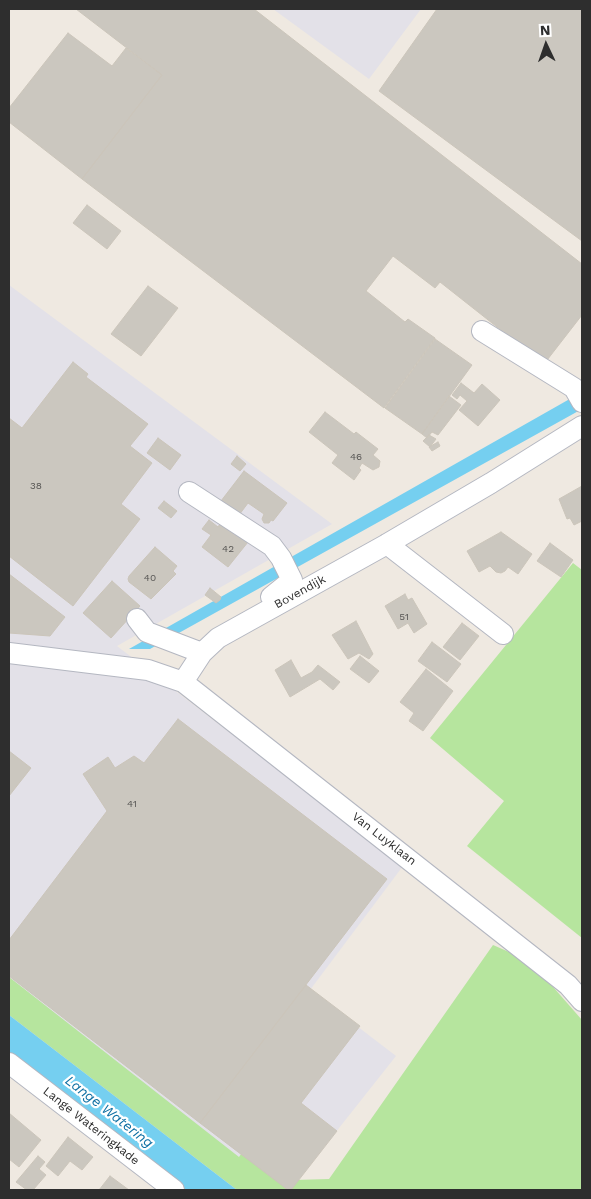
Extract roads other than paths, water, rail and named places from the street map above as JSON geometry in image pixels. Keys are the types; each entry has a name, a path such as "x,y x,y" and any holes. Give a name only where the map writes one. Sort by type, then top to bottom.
{"street":[{"path":"482,331 578,395"},
{"name":"Bovendijk","path":"183,682 202,654 218,638 491,483 582,426"},
{"path":"190,492 272,546 281,558 292,580 218,638"},
{"path":"386,544 503,634"},
{"path":"142,625 202,654"},
{"path":"9,653 148,670 183,682"},
{"name":"Van Luyklaan","path":"183,682 568,985 582,1001"},
{"name":"Lange Wateringkade","path":"9,1063 174,1190"}],"water":[{"path":"582,392 582,409 150,649 129,649"},
{"name":"Lange Watering","path":"9,1015 237,1190 182,1190 9,1058"}]}
